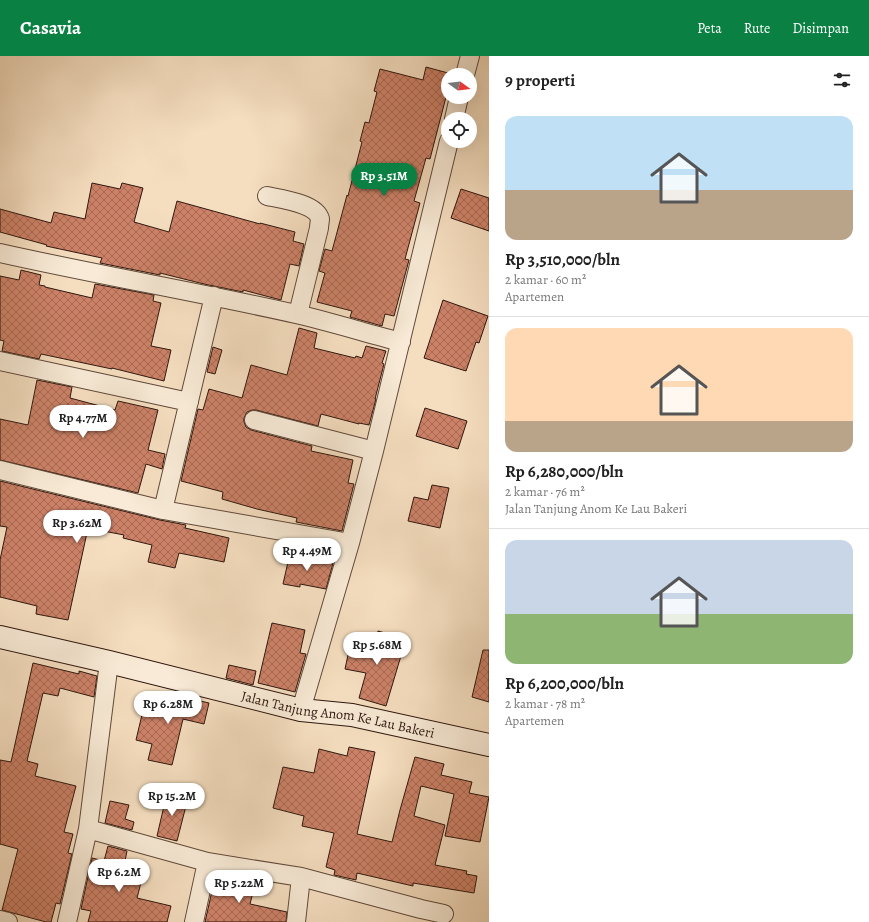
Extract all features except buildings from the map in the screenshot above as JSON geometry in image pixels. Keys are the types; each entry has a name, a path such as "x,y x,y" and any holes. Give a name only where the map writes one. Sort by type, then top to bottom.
{"main road":[{"name":"Jalan Tanjung Anom Ke Lau Bakeri","path":"0,637 109,662 301,710 352,715 489,745"}],"street":[{"path":"467,68 470,56"},
{"path":"301,710 350,542 374,451 447,148"},
{"path":"267,196 304,204 314,211 320,218 319,228 298,314"},
{"path":"0,253 298,314 401,342"},
{"path":"163,510 214,296"},
{"path":"0,361 189,402"},
{"path":"254,420 374,451"},
{"path":"0,470 163,510 350,542"},
{"path":"67,922 88,829 109,662"},
{"path":"88,829 207,862 301,877 420,916 444,914"},
{"path":"194,922 207,862"},
{"path":"296,922 301,877"},
{"path":"0,920 8,922"}]}
